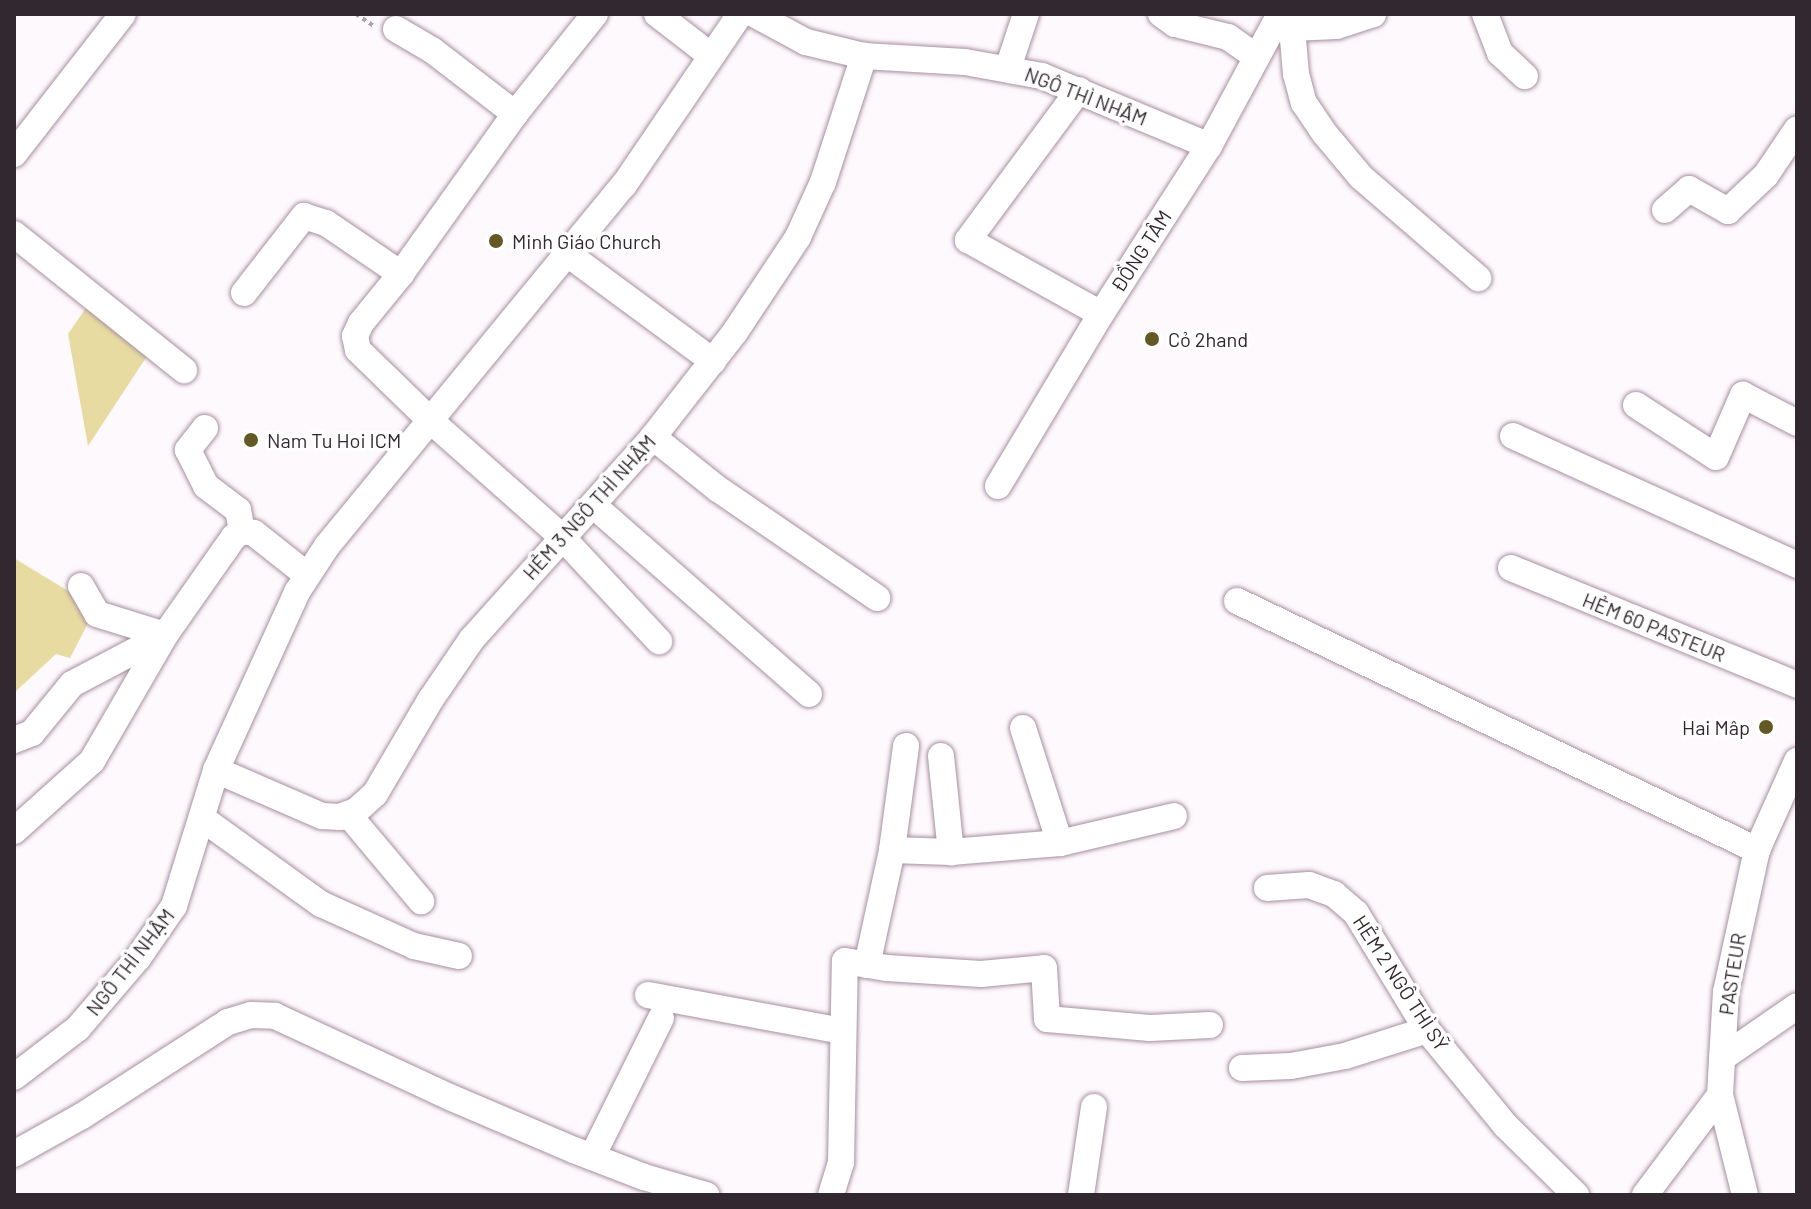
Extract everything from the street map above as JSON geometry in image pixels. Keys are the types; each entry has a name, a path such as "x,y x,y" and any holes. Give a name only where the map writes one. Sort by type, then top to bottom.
{"street":[{"path":"14,154 123,14"},
{"path":"595,14 515,114 401,274 361,323 355,336 358,350 431,421 561,536 659,641"},
{"path":"657,14 710,55"},
{"name":"NGÔ THÌ NHẬM","path":"14,1077 78,1028 138,958 174,906 216,770 307,575 349,516 569,255 624,185 740,14"},
{"name":"NGÔ THÌ NHẬM","path":"754,14 806,42 864,56 1008,68 1079,90 1209,146"},
{"path":"1008,68 1026,14"},
{"path":"1161,14 1175,24 1228,37 1257,57"},
{"path":"1373,14 1337,26 1282,22 1304,103 1361,177 1478,278"},
{"path":"1485,14 1500,53 1525,76"},
{"name":"ĐỒNG TÂM","path":"998,486 1101,314 1209,146 1257,57 1282,22"},
{"path":"396,29 445,59 515,114"},
{"name":"HẺM 3 NGÔ THÌ NHẬM","path":"348,814 375,794 472,639 561,536 653,437 713,361 798,237 823,182 864,56"},
{"path":"1079,90 968,240 1101,314"},
{"path":"1665,210 1689,189 1728,211 1766,175 1797,129"},
{"path":"244,293 304,216 326,223 401,274"},
{"path":"14,234 184,370"},
{"path":"569,255 713,361"},
{"path":"1636,405 1716,457 1743,395 1797,423"},
{"path":"14,831 92,761 165,635 242,531 238,510 206,486 188,450 205,428"},
{"path":"1513,436 1797,565"},
{"path":"653,437 718,489 877,598"},
{"path":"593,505 809,694"},
{"path":"242,531 254,533 307,575"},
{"name":"HẺM 60 PASTEUR","path":"1511,568 1797,685"},
{"path":"81,586 97,614 165,635"},
{"path":"1237,601 1757,850"},
{"path":"14,740 32,733 72,684 165,635"},
{"path":"1023,728 1060,843"},
{"path":"867,965 892,850 906,746"},
{"path":"941,756 951,852"},
{"name":"PASTEUR","path":"1745,1195 1720,1095 1726,992 1757,850 1797,761"},
{"path":"216,770 322,816 348,814 421,901"},
{"path":"892,850 951,852 1060,843 1174,816"},
{"path":"203,819 321,904 414,946 459,956"},
{"name":"HẺM 2 NGÔ THÌ SỸ","path":"1267,888 1309,885 1334,894 1356,913 1427,1030 1505,1125 1576,1195"},
{"path":"831,1195 841,1163 845,961 981,974 1044,968 1047,1019 1150,1028 1210,1025"},
{"path":"648,995 842,1031"},
{"path":"1722,1058 1797,1006"},
{"path":"14,1154 94,1109 228,1022 251,1015 275,1016 452,1098 592,1157 706,1195"},
{"path":"592,1157 661,1018"},
{"path":"1242,1068 1291,1066 1332,1058 1427,1030"},
{"path":"1645,1195 1720,1095"},
{"path":"1081,1195 1094,1107"}],"path":[{"path":"356,14 362,18"}],"shaded area":[{"path":"90,302 151,350 88,446 68,334"},
{"path":"14,558 96,608 70,658 56,654 14,693"}],"place":[{"name":"Minh Giáo Church","path":"496,241"},
{"name":"Cỏ 2hand","path":"1152,339"},
{"name":"Nam Tu Hoi ICM","path":"251,440"},
{"name":"Hai Mâp","path":"1766,727"}]}
